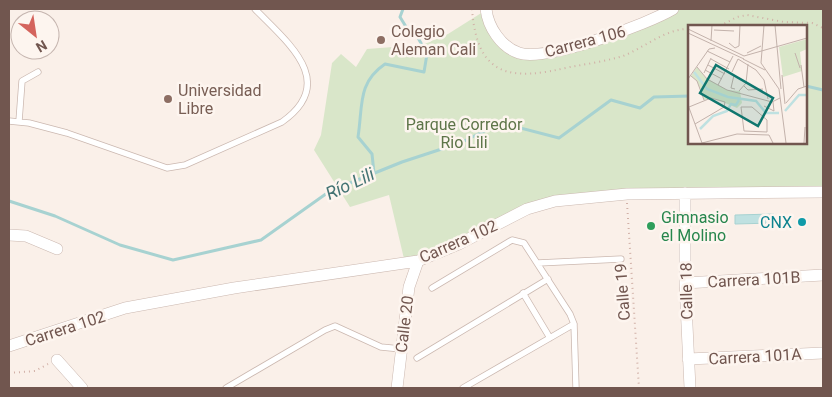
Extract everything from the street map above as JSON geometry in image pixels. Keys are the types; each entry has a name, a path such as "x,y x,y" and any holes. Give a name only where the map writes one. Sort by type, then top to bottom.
{"street":[{"name":"Carrera 106","path":"486,10 497,36 508,47 519,53 531,54 554,51 635,27 673,9"},
{"name":"Carrera 102","path":"9,346 125,308 234,288 418,261 459,244 527,209 555,201 627,194 823,192"},
{"name":"Calle 18","path":"685,193 685,282 690,388"},
{"path":"9,235 26,236 57,249"},
{"name":"Calle 20","path":"397,388 409,287 418,261"},
{"name":"Carrera 101B","path":"685,282 823,276"},
{"name":"Carrera 101A","path":"688,359 823,353"},
{"path":"57,360 82,388"}],"lane":[{"path":"9,120 67,133 167,168 185,165 282,122 294,113 301,104 306,93 307,70 296,51 255,9"},
{"path":"19,121 22,81 38,72"},
{"path":"432,288 512,240 524,243 548,279 574,324 576,388"},
{"path":"538,263 621,259"},
{"path":"416,358 548,279"},
{"path":"523,293 550,338"},
{"path":"463,388 574,324"},
{"path":"226,388 335,326 381,347 401,349"}],"path":[{"path":"722,25 737,16 747,15 784,22 812,23 823,28"},
{"name":"Calle 19","path":"627,194 639,388"},
{"path":"9,373 35,371 57,360"}],"green space":[{"name":"Parque Corredor Rio Lili","path":"673,9 823,9 823,192 555,201 405,263 389,195 350,207 314,150 321,135 332,63 341,54 356,67 367,49 393,47 403,53 448,34 486,10 508,47 554,51"}],"water":[{"path":"774,214 774,223 735,224 735,215"}],"waterway":[{"path":"374,173 372,154 358,137 365,87 376,71 385,64 424,72 427,54 417,36 408,30 400,17 403,9"},
{"name":"Río Lili","path":"807,86 823,90"},
{"name":"Río Lili","path":"9,201 55,216 120,245 173,260 261,240 330,191 402,162 460,143 501,123 559,138 611,100 640,108 654,97 688,96"}],"place":[{"name":"Colegio Aleman Cali","path":"381,40"},
{"name":"Universidad Libre","path":"168,99"},
{"name":"CNX","path":"802,222"},
{"name":"Gimnasio el Molino","path":"651,226"}]}
